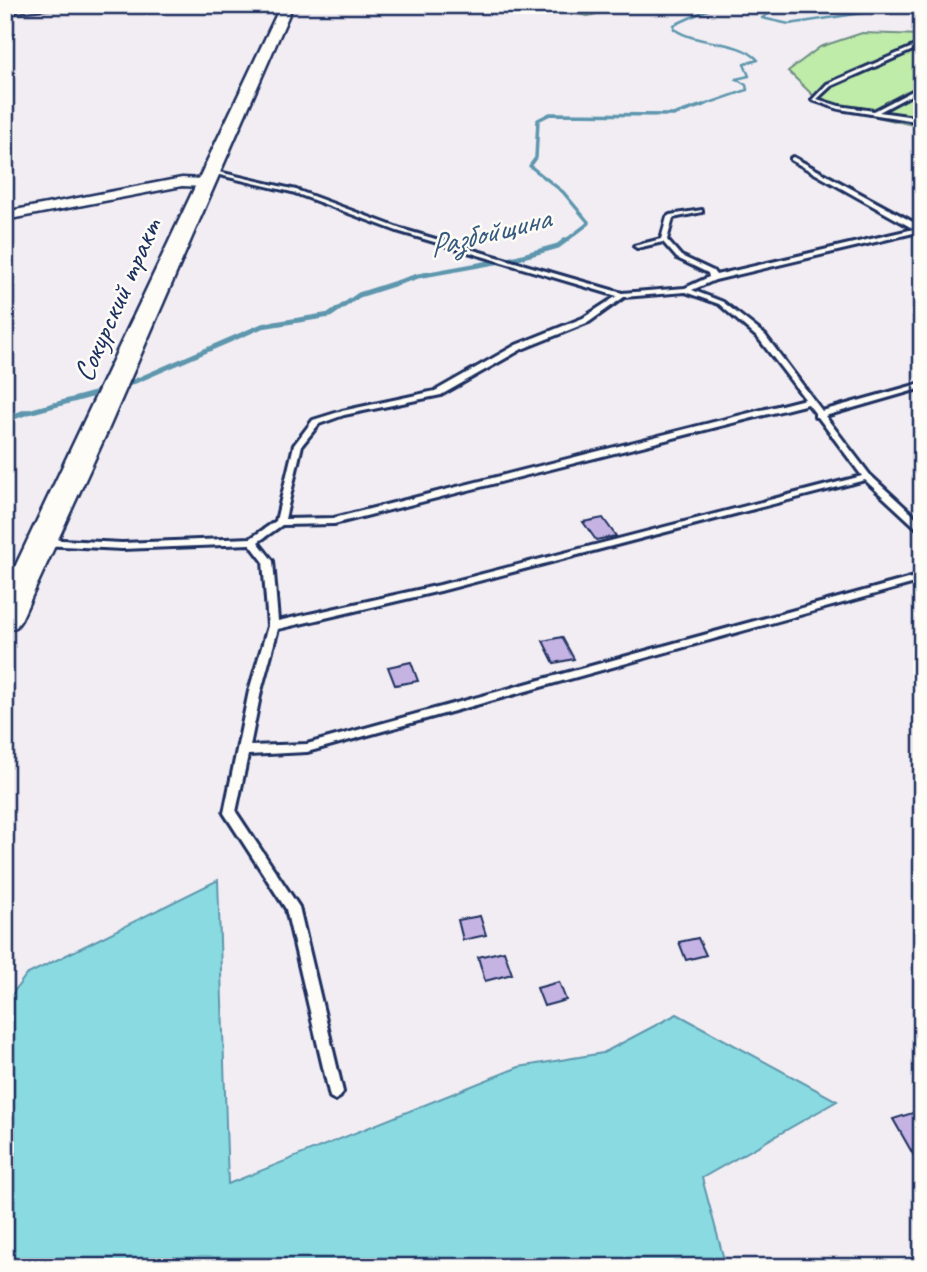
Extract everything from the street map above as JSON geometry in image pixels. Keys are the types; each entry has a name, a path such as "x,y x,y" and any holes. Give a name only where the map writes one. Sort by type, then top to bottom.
{"street":[{"path":"5,10 75,5"},
{"name":"Сокурский тракт","path":"5,620 123,370 207,177 287,5"},
{"path":"5,216 207,177"}],"lane":[{"path":"922,44 829,85 814,100 839,107 922,120"},
{"path":"876,111 922,87"},
{"path":"793,159 920,229"},
{"path":"207,177 294,191 399,230 622,295 687,290 713,278 920,229"},
{"path":"664,240 670,217 700,211"},
{"path":"664,240 679,257 711,272 713,278"},
{"path":"637,246 664,240"},
{"path":"687,290 721,303 762,337 867,477 922,528"},
{"path":"280,522 298,445 316,422 342,413 438,393 519,347 586,320 622,295"},
{"path":"818,415 922,384"},
{"path":"41,542 122,546 253,541 280,522 334,521 808,401"},
{"path":"273,626 440,588 867,477"},
{"path":"253,541 268,561 273,626 255,691 230,813 292,907 335,1092"},
{"path":"244,751 307,748 922,578"}],"green space":[{"path":"522,5 635,5 588,16"},
{"path":"862,33 922,35 922,127 823,105 788,71 820,47"}],"water":[{"path":"218,880 228,1184 519,1067 603,1053 677,1014 837,1101 702,1178 726,1267 5,1267 5,1004 26,975"}],"building":[{"path":"603,518 616,536 596,540 583,522"},
{"path":"562,637 574,659 554,663 543,641"},
{"path":"411,662 418,681 395,685 388,667"},
{"path":"480,916 486,935 463,940 458,920"},
{"path":"698,938 706,955 686,960 679,942"},
{"path":"504,951 512,974 485,981 478,957"},
{"path":"559,982 566,1000 544,1006 537,988"},
{"path":"922,1110 922,1170 893,1119"}],"waterway":[{"name":"Разбойщина","path":"698,107 747,90 746,85 736,79 749,76 744,64 758,60 740,49 695,38 674,29 674,25 718,5"},
{"name":"Разбойщина","path":"760,5 770,13 762,18 789,24 862,13 865,12 862,5"},
{"name":"Разбойщина","path":"564,242 589,223 563,192 530,166 536,158 538,120 550,114 673,115 703,105"},
{"name":"Разбойщина","path":"117,389 262,326 330,315 359,295 418,276 512,259 558,246 566,240"},
{"name":"Разбойщина","path":"21,414 106,391"},
{"name":"Разбойщина","path":"5,420 26,412"}]}
